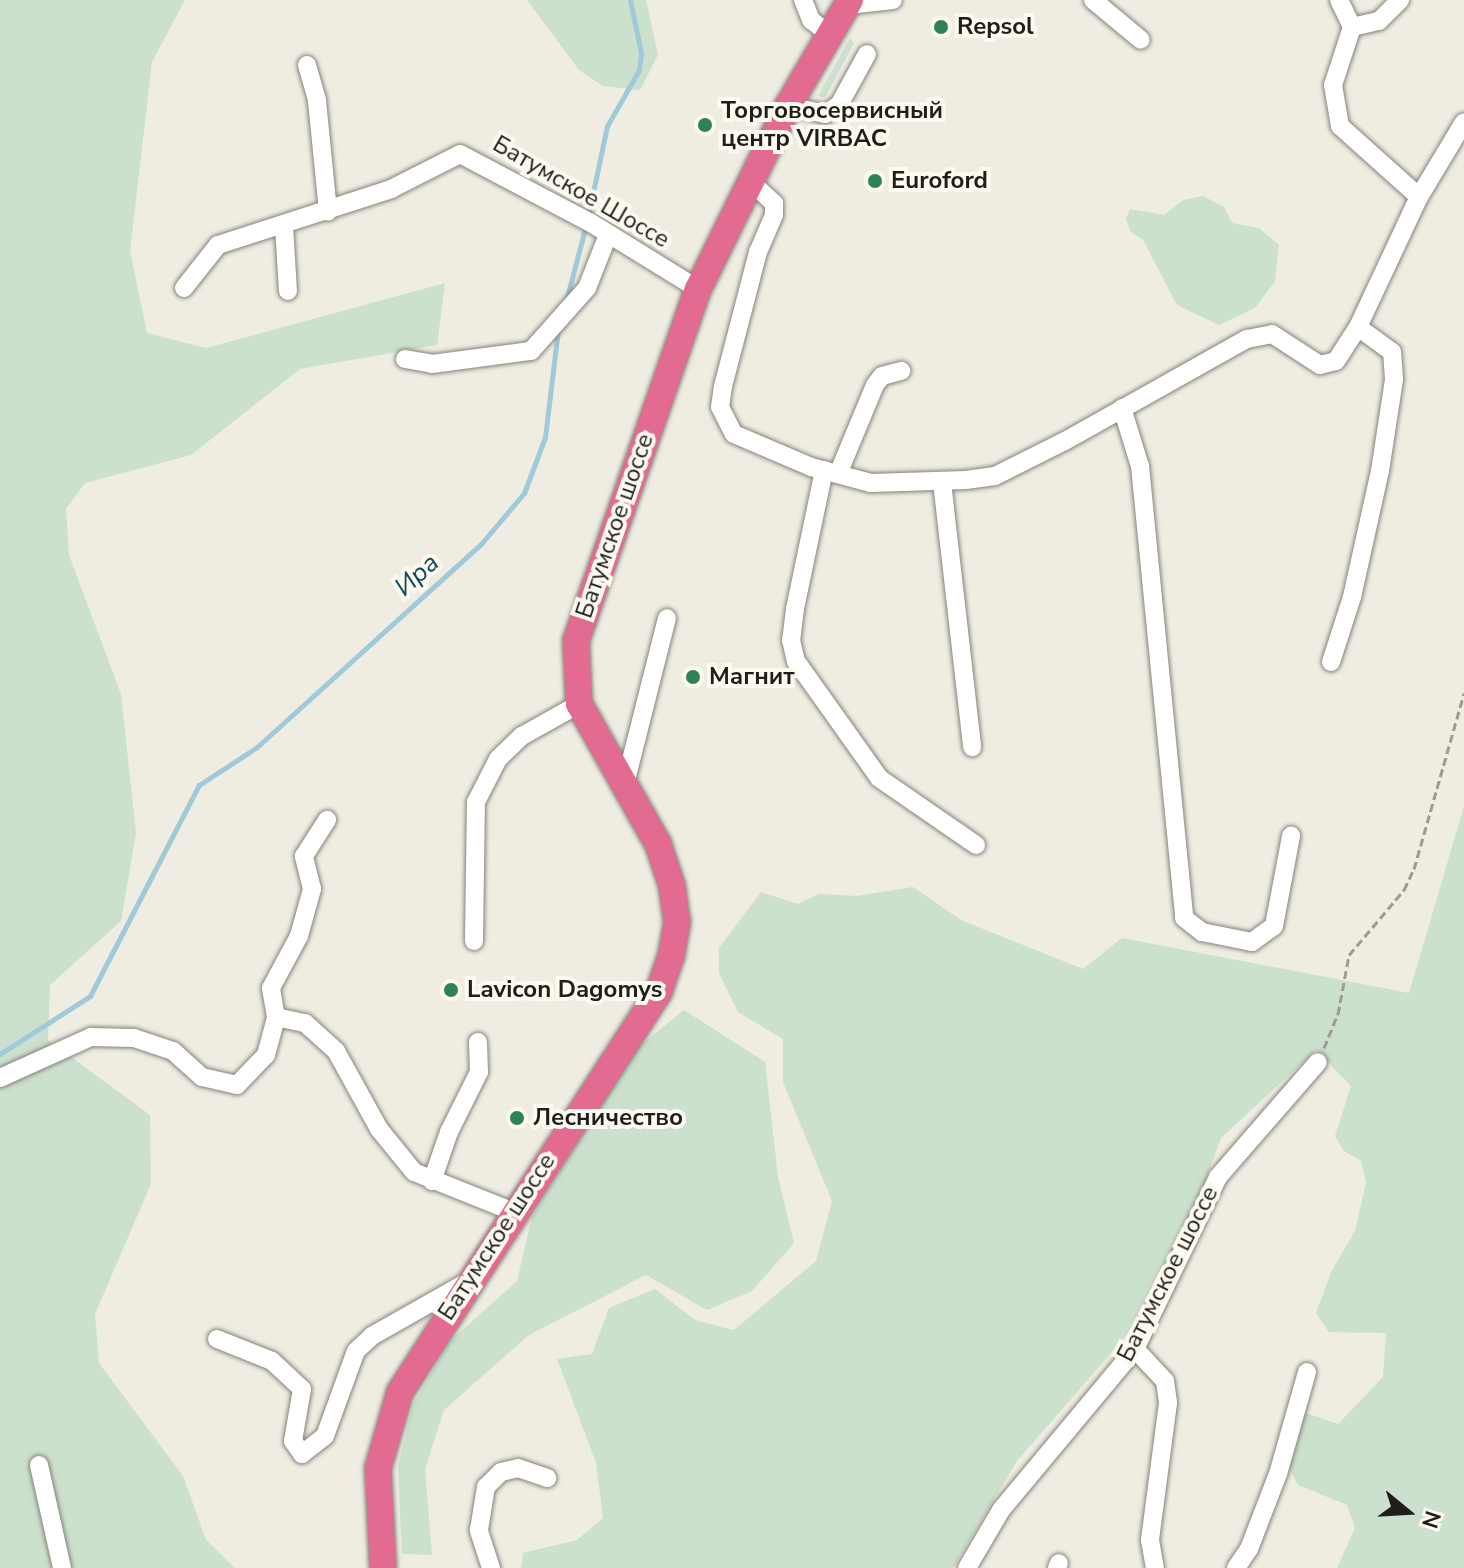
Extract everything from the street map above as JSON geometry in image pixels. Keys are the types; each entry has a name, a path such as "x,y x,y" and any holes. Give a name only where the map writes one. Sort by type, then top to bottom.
{"highway":[{"name":"Батумское шоссе","path":"383,1568 378,1468 391,1414 423,1352 659,991 671,957 677,922 672,886 658,844 579,704 576,641 588,594 698,289 788,106 849,2"}],"street":[{"path":"803,0 811,20 830,35"},
{"path":"849,2 893,0"},
{"path":"1093,0 1141,40"},
{"path":"1339,0 1352,27 1333,85 1333,110 1340,126 1419,197"},
{"path":"1352,27 1379,21 1400,0"},
{"path":"788,106 825,114 839,105 867,54"},
{"path":"307,65 317,101 328,211"},
{"path":"750,181 774,203 774,215 758,252 720,407 734,434 831,472 871,483 942,482 995,476 1247,339 1272,334 1327,366 1336,361 1358,327 1419,197 1464,122"},
{"name":"Батумское Шоссе","path":"184,288 218,245 391,189 460,154 471,156 698,289"},
{"path":"284,226 288,291"},
{"path":"405,359 432,364 531,351 587,288 608,235"},
{"path":"1331,662 1377,485 1394,379 1392,352 1358,327"},
{"path":"901,371 882,376 875,385 831,472 795,609 791,640 796,661 879,778 976,845"},
{"path":"1122,408 1140,466 1184,918 1202,932 1252,942 1274,926 1291,836"},
{"path":"942,482 972,747"},
{"path":"625,784 667,618"},
{"path":"474,941 476,802 498,759 522,736 579,704"},
{"path":"0,1078 91,1037 134,1038 173,1051 202,1077 237,1085 266,1055 276,1017 271,988 299,936 312,889 304,856 327,820"},
{"path":"276,1017 305,1023 336,1051 379,1129 414,1172 514,1212"},
{"path":"432,1181 479,1072 478,1042"},
{"name":"Батумское шоссе","path":"967,1568 1001,1510 1135,1349 1218,1177 1318,1062"},
{"path":"217,1339 272,1361 302,1389 293,1441 302,1454 325,1436 356,1351 372,1336 469,1281"},
{"path":"1135,1349 1165,1381 1168,1403 1150,1540 1155,1568"},
{"path":"1236,1568 1278,1474 1307,1372"},
{"path":"39,1465 62,1568"},
{"path":"491,1568 479,1530 478,1507 486,1487 501,1472 518,1468 547,1478"}],"path":[{"path":"1318,1062 1338,1014 1349,955 1404,890 1414,869 1464,693"}],"green space":[{"path":"0,0 185,0 152,62 130,251 147,333 206,348 445,283 437,345 300,369 191,455 85,483 66,509 69,555 121,694 136,833 121,921 50,985 48,1040 150,1115 151,1184 95,1314 99,1363 183,1476 206,1540 235,1568 0,1568"},
{"path":"527,0 646,0 658,55 640,90 603,86 579,70"},
{"path":"850,38 854,43 825,98 818,96"},
{"path":"1203,196 1224,207 1232,223 1259,228 1279,245 1275,281 1255,308 1219,325 1177,305 1143,240 1131,232 1126,219 1130,209 1164,215 1183,200"},
{"path":"1464,806 1464,1568 1337,1568 1355,1528 1347,1505 1298,1485 1287,1463 1303,1412 1338,1424 1383,1377 1386,1333 1329,1332 1316,1313 1332,1270 1355,1231 1366,1183 1361,1161 1344,1151 1335,1136 1351,1086 1316,1050 1221,1138 1174,1264 1125,1337 1017,1461 953,1568 521,1568 523,1553 577,1540 603,1518 596,1463 557,1359 592,1354 609,1308 655,1289 695,1320 734,1330 816,1261 832,1201 783,1082 783,1039 738,1012 719,973 719,948 761,892 798,904 819,894 857,896 913,887 961,920 1083,969 1122,938 1409,993"},
{"path":"684,1010 765,1062 778,1177 794,1243 752,1291 707,1310 646,1275 529,1335 444,1410 425,1469 432,1555 402,1554 398,1466 413,1404 451,1340 517,1281 532,1217 637,1048"}],"waterway":[{"name":"Ира","path":"588,216 607,126 639,70 641,53 630,0"},
{"name":"Ира","path":"566,301 586,225"},
{"name":"Ира","path":"0,1054 90,996 199,785 257,747 481,544 524,493 545,437 558,330"}],"place":[{"name":"Repsol","path":"941,27"},
{"name":"Торговосервисный центр VIRBAC","path":"705,125"},
{"name":"Euroford","path":"875,181"},
{"name":"Магнит","path":"693,677"},
{"name":"Lavicon Dagomys","path":"451,990"},
{"name":"Лесничество","path":"517,1118"}]}
